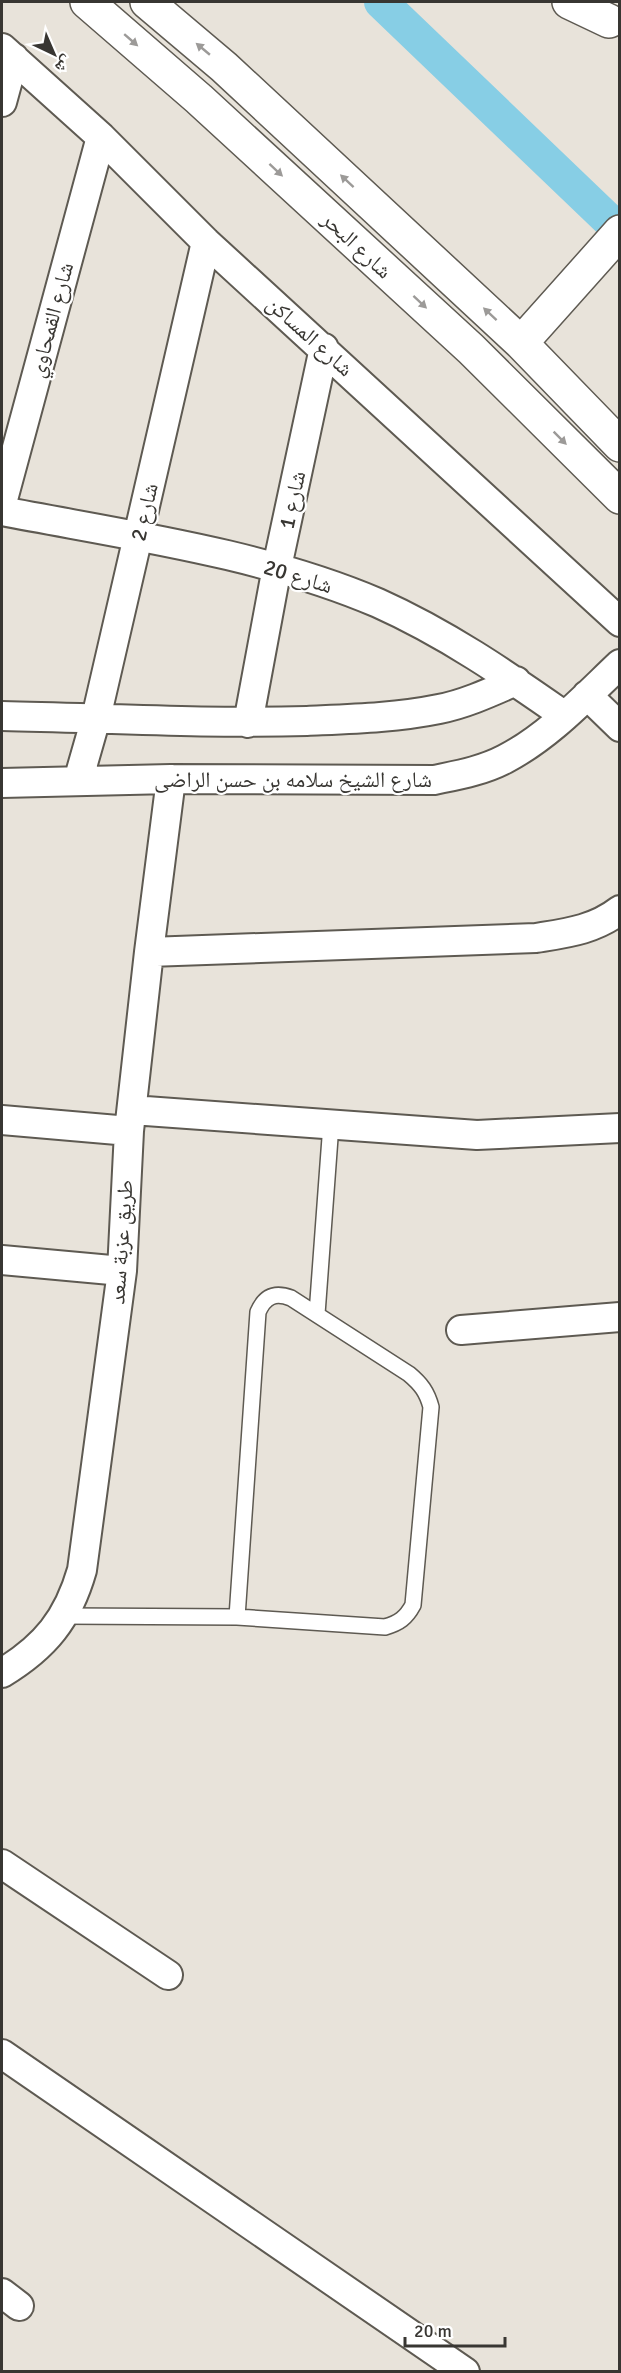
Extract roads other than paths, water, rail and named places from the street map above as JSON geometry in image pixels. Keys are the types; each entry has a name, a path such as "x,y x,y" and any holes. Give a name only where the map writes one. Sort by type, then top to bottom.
{"street":[{"name":"شارع البحر","path":"87,2 199,99 462,341 620,497"},
{"name":"شارع البحر","path":"147,2 225,67 529,332 620,445"},
{"path":"569,2 609,18"},
{"path":"2,102 8,53"},
{"name":"شارع المساكن","path":"8,53 101,137 206,242 620,622"},
{"name":"شارع القمحاوي","path":"2,503 101,137"},
{"path":"529,332 620,232"},
{"name":"شارع 2","path":"78,782 96,718 206,242"},
{"name":"شارع 1","path":"248,723 277,567 324,348"},
{"name":"شارع 20","path":"2,511 277,567 377,603 425,626 516,681 565,716"},
{"name":"شارع الشيخ سلامه بن حسن الراضى","path":"2,783 171,779 434,780 470,773 504,759 565,716 620,664"},
{"path":"2,716 248,723 404,716 451,706 516,681"},
{"path":"587,695 620,727"},
{"name":"طريق عزبة سعد","path":"5,1668 32,1653 50,1636 64,1616 75,1593 82,1570 122,1271 130,1120 171,779"},
{"path":"149,952 536,938 579,932 606,921 620,910"},
{"path":"2,1120 331,1124 477,1135 620,1128"},
{"path":"2,1260 122,1271"},
{"path":"461,1330 620,1317"},
{"path":"2,1864 168,1975"},
{"path":"2,2054 465,2372"}],"lane":[{"path":"317,1314 331,1124"},
{"path":"64,1616 237,1617 385,1627 402,1620 413,1605 431,1407 429,1397 424,1388 409,1374 317,1314 281,1294 271,1296 262,1302 258,1312 237,1617"}],"waterway":[{"path":"381,2 620,231"}]}
